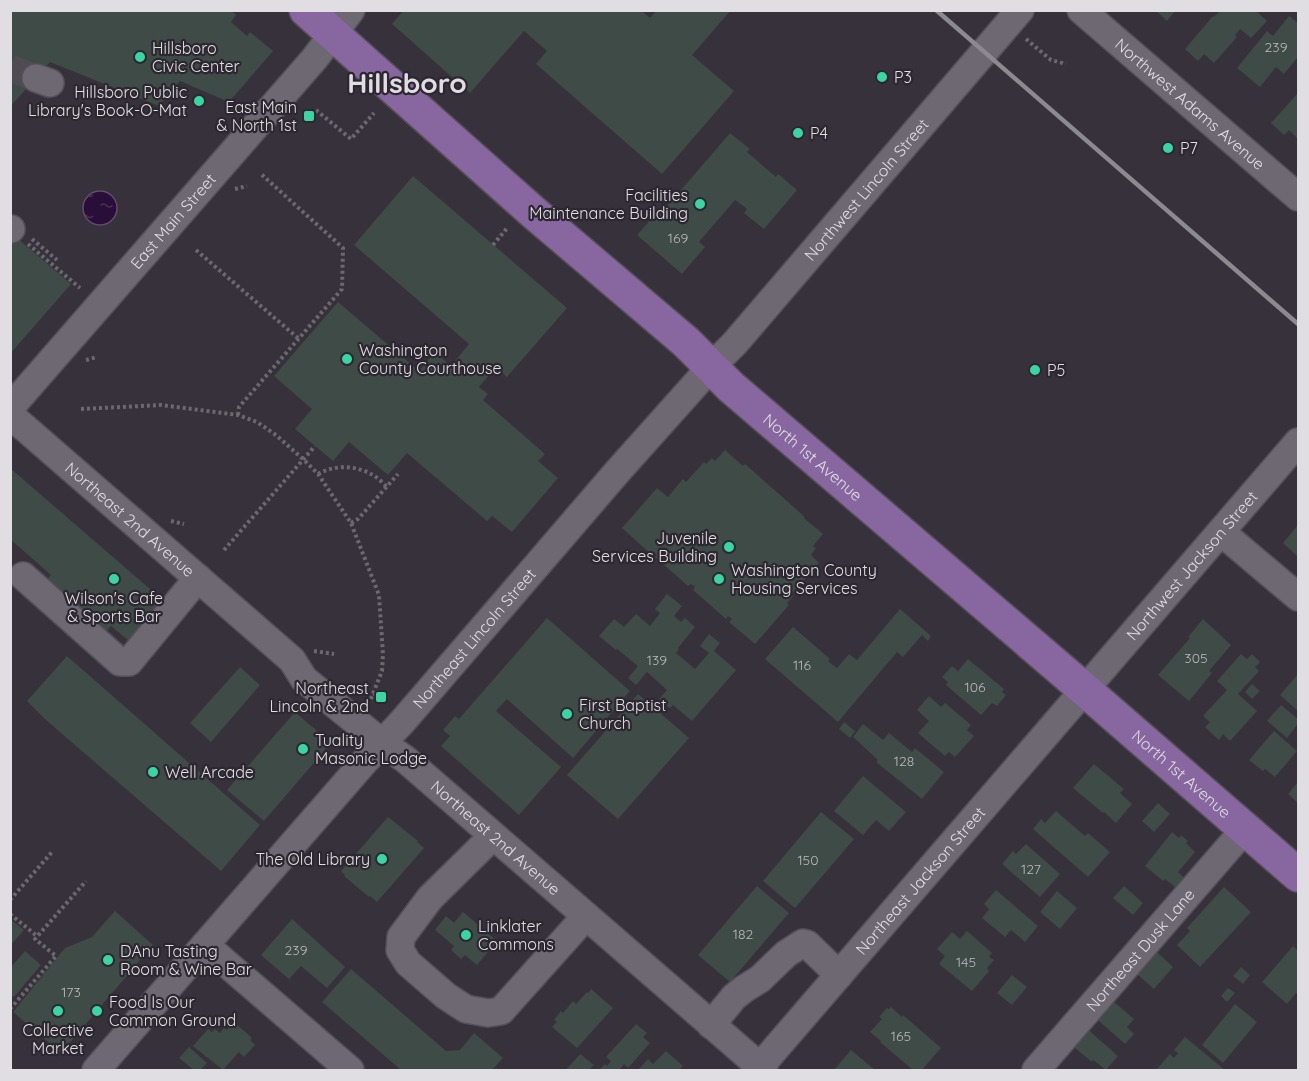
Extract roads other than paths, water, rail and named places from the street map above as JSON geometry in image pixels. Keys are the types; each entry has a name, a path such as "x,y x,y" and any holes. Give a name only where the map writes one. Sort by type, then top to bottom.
{"main road":[{"name":"North 1st Avenue","path":"306,10 342,22 525,205 686,342 731,387 1299,875"}],"street":[{"name":"Northwest Lincoln Street","path":"711,367 757,317 1020,10"},
{"name":"Northwest Adams Avenue","path":"1081,10 1299,197"},
{"name":"East Main Street","path":"10,408 315,58 342,22"},
{"name":"Northeast Lincoln Street","path":"96,1071 711,367"},
{"name":"Northeast 2nd Avenue","path":"10,415 292,660 304,679 405,759 760,1069"},
{"name":"Northwest Jackson Street","path":"1084,690 1299,442"},
{"path":"1221,532 1299,597"},
{"path":"24,576 120,662 129,662 198,578"},
{"name":"Northeast Jackson Street","path":"760,1069 1084,690"},
{"name":"Northeast Dusk Lane","path":"1036,1071 1245,829"},
{"path":"493,836 430,898 401,937 400,950 408,963 446,996 466,1008 488,1013 501,1011 586,916"},
{"path":"711,1025 734,997 760,979 786,954 803,943 807,944 839,975"},
{"path":"205,945 350,1071"}],"water":[{"path":"100,191 112,196 117,208 112,220 100,225 88,220 83,208 88,196"}],"tunnel":[{"path":"10,68 36,78"}],"railway":[{"path":"936,10 1298,324"}],"place":[{"name":"Hillsboro Civic Center","path":"140,57"},
{"name":"P3","path":"882,77"},
{"name":"Hillsboro Public Library's Book-O-Mat","path":"199,101"},
{"name":"East Main & North 1st","path":"309,116"},
{"name":"P4","path":"798,133"},
{"name":"P7","path":"1168,148"},
{"name":"Facilities Maintenance Building","path":"700,204"},
{"name":"Washington County Courthouse","path":"347,359"},
{"name":"P5","path":"1035,370"},
{"name":"Juvenile Services Building","path":"729,547"},
{"name":"Wilson's Cafe & Sports Bar","path":"114,579"},
{"name":"Washington County Housing Services","path":"719,579"},
{"name":"Northeast Lincoln & 2nd","path":"381,697"},
{"name":"First Baptist Church","path":"567,714"},
{"name":"Tuality Masonic Lodge","path":"303,749"},
{"name":"Well Arcade","path":"153,772"},
{"name":"The Old Library","path":"382,859"},
{"name":"Linklater Commons","path":"466,935"},
{"name":"DAnu Tasting Room & Wine Bar","path":"108,960"},
{"name":"Collective Market","path":"58,1011"},
{"name":"Food Is Our Common Ground","path":"97,1011"}],"district":[{"name":"Hillsboro","path":"407,82"}]}
